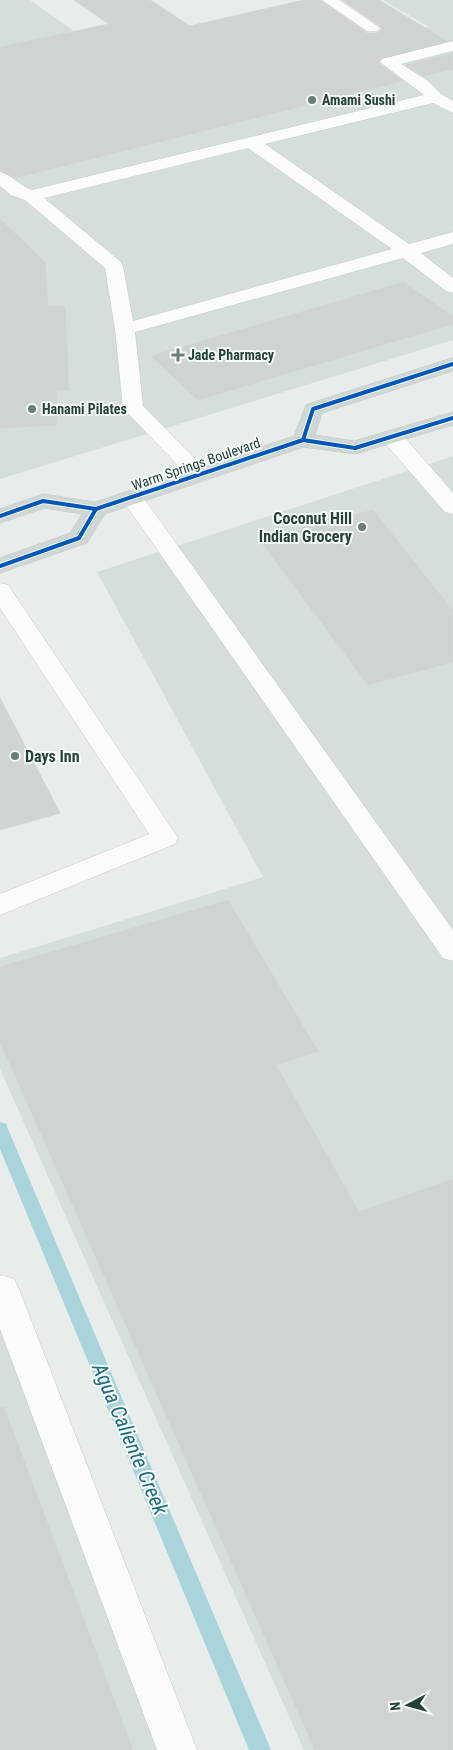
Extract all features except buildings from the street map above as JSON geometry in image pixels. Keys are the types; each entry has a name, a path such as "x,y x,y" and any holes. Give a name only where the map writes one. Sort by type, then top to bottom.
{"main road":[{"path":"303,440 314,409 453,364"},
{"name":"Warm Springs Boulevard","path":"0,516 43,501 96,510 303,440 355,448 453,418"},
{"path":"0,566 79,538 96,510"}],"street":[{"path":"330,0 372,28"},
{"path":"453,46 388,62 422,84 436,97 453,108"},
{"path":"31,196 436,97"},
{"path":"251,142 408,252 453,287"},
{"path":"0,177 17,191 31,196 114,266 125,329 132,408 200,475"},
{"path":"125,329 453,238"},
{"path":"392,437 453,507"},
{"path":"132,498 453,950"},
{"path":"0,590 164,838 0,905"},
{"path":"1,1287 177,1750"}],"shaded area":[{"path":"0,0 30,0 163,94 429,27 383,0 453,0 453,340 0,479"},
{"path":"453,456 453,1750 304,1750 0,1069 0,958 263,877 97,572"},
{"path":"0,1284 177,1750 0,1750"}],"waterway":[{"name":"Agua Caliente Creek","path":"0,1129 260,1750"}],"cycle path":[{"path":"303,440 313,409 453,364"},
{"path":"0,516 43,501 96,509 303,440 355,448 453,418"},
{"path":"0,566 79,538 96,509"}],"place":[{"name":"Amami Sushi","path":"312,100"},
{"name":"Jade Pharmacy","path":"178,355"},
{"name":"Hanami Pilates","path":"32,409"},
{"name":"Coconut Hill Indian Grocery","path":"362,527"},
{"name":"Days Inn","path":"15,756"}]}
